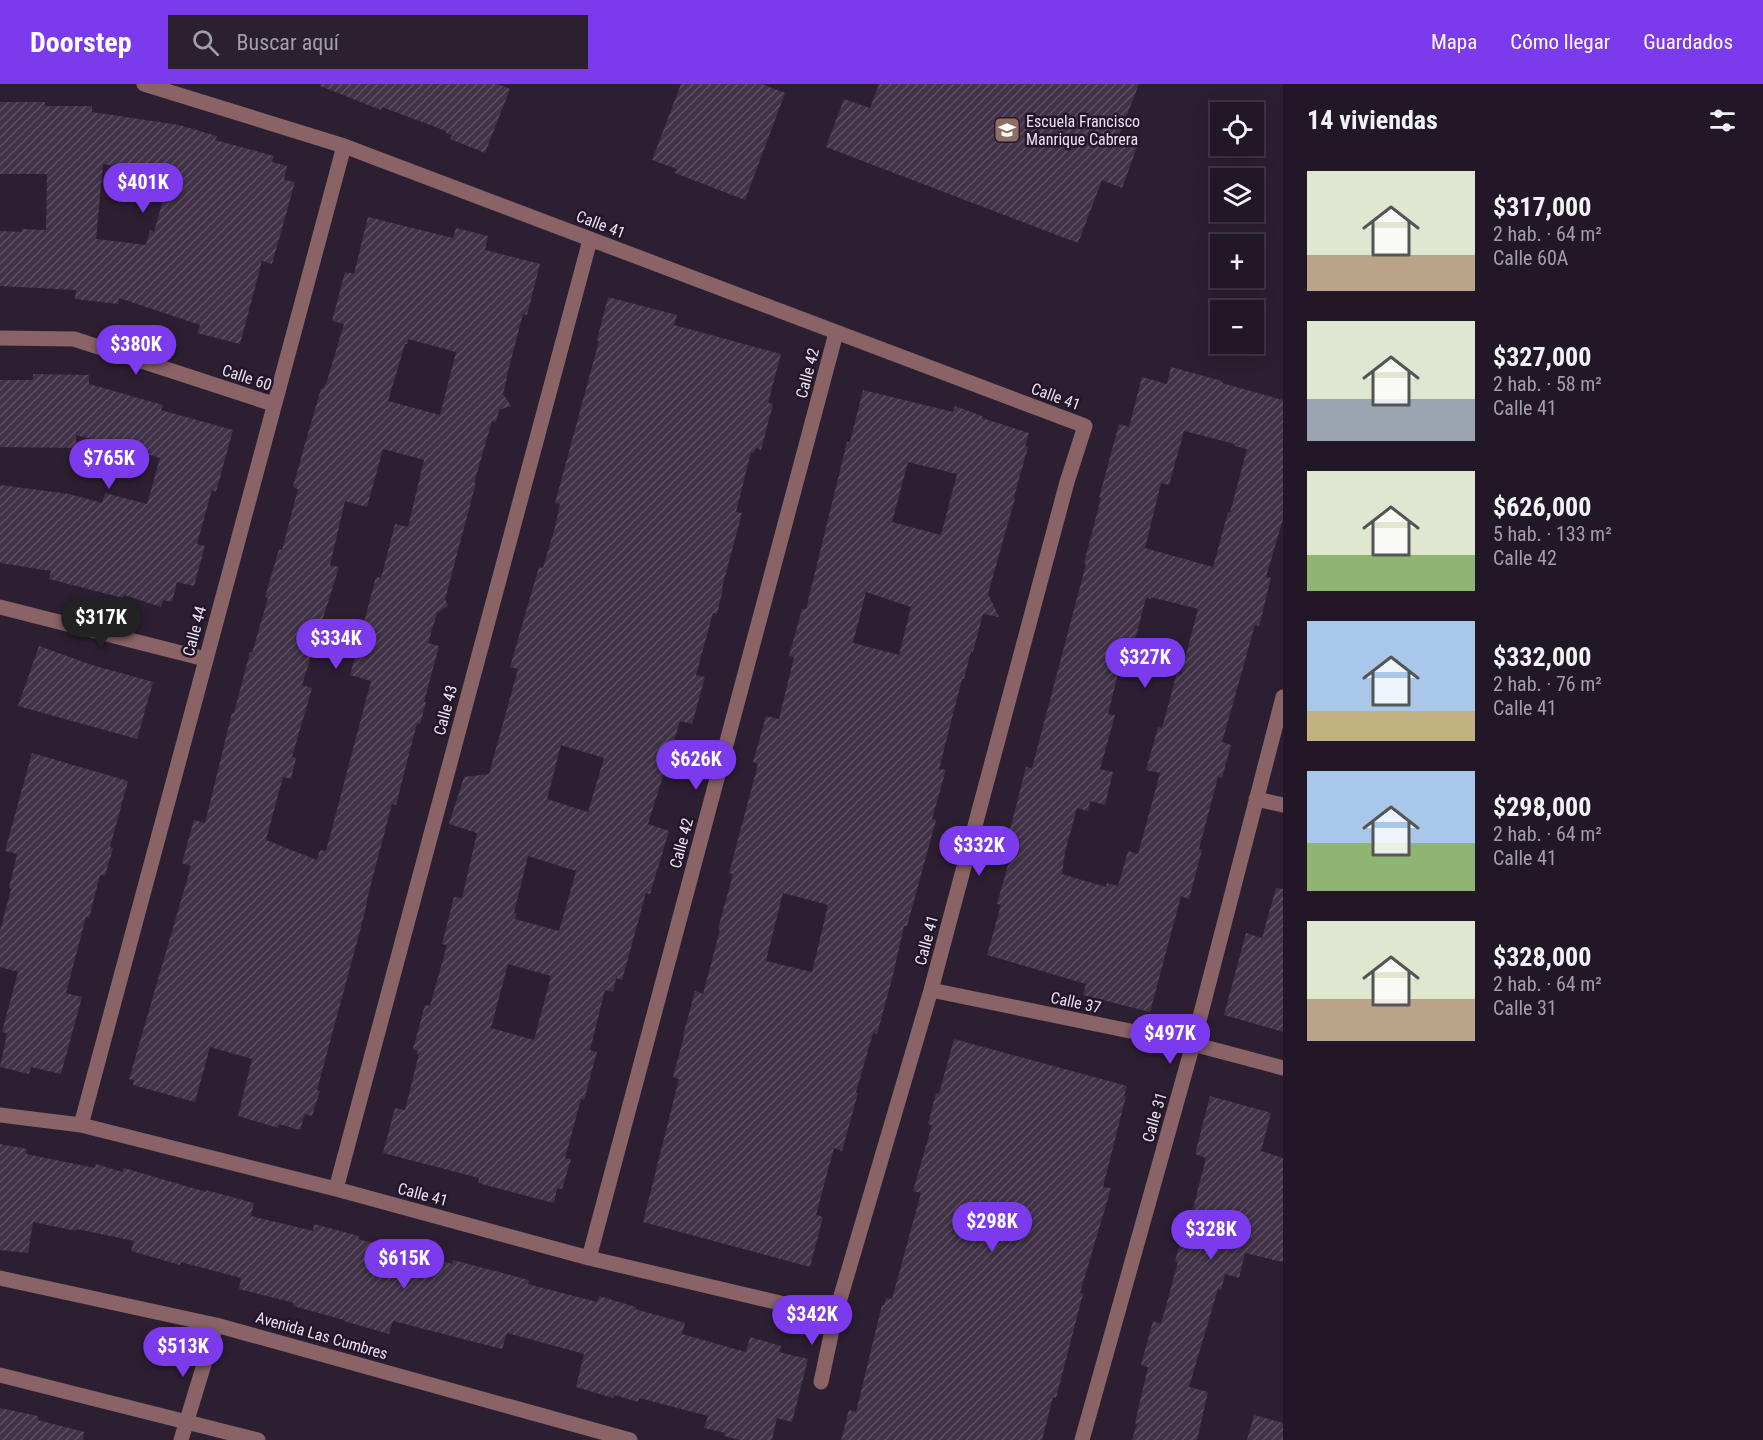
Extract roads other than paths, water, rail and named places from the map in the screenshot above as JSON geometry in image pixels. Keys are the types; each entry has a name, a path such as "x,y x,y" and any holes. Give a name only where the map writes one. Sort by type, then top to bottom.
{"street":[{"name":"Calle 41","path":"144,84 344,146 1085,426 1067,482 931,990 836,1316 821,1382"},
{"name":"Calle 44","path":"81,1125 344,146"},
{"name":"Calle 43","path":"336,1189 590,240"},
{"name":"Calle 42","path":"589,1258 836,333"},
{"name":"Calle 60","path":"0,338 74,339 273,404"},
{"path":"0,607 205,659"},
{"name":"Calle 31","path":"1082,1440 1193,1044 1283,697"},
{"path":"1256,799 1283,805"},
{"name":"Calle 37","path":"931,990 1193,1044 1283,1068"},
{"name":"Calle 41","path":"0,1115 81,1125 336,1189 589,1258 836,1316"},
{"name":"Avenida Las Cumbres","path":"0,1278 216,1325 630,1440"},
{"path":"181,1440 216,1325"},
{"path":"0,1376 258,1440"}],"place":[{"name":"Escuela Francisco Manrique Cabrera","path":"1007,130"}]}
